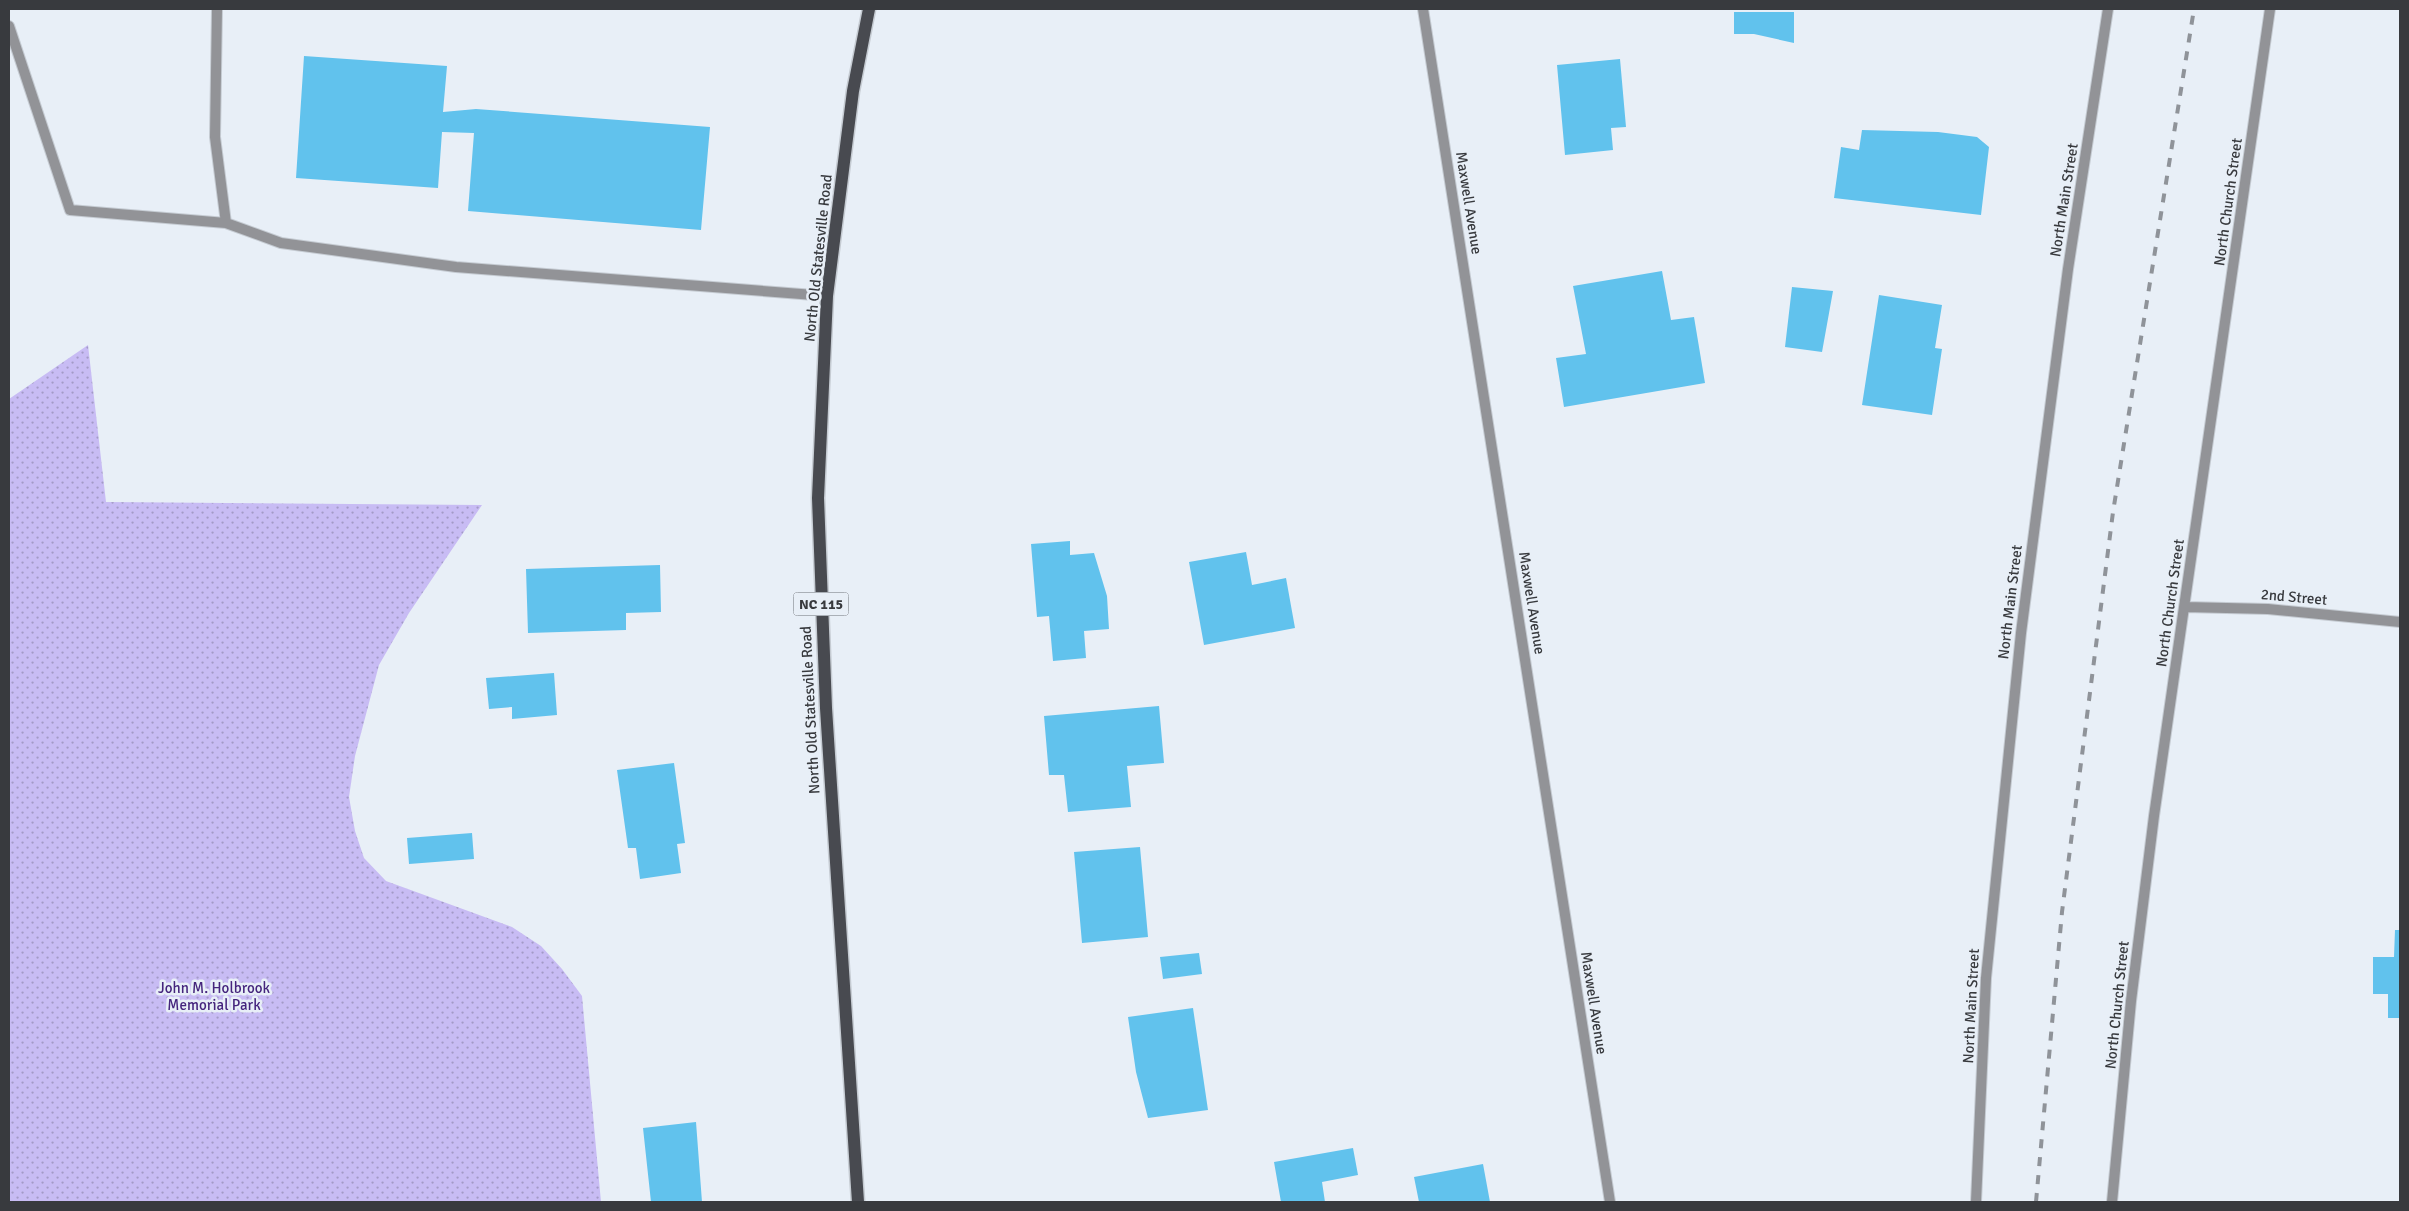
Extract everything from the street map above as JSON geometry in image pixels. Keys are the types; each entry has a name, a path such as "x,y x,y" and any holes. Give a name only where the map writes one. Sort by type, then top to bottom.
{"main road":[{"name":"North Old Statesville Road","path":"858,1202 841,964 821,613 818,498 827,296 853,91 870,9"}],"street":[{"path":"217,9 215,137 226,224"},
{"name":"Maxwell Avenue","path":"1424,9 1610,1202"},
{"name":"North Main Street","path":"1976,1202 1986,978 2021,633 2068,269 2108,9"},
{"name":"North Church Street","path":"2112,1202 2131,1001 2184,607 2270,9"},
{"path":"9,26 70,210 226,224 281,243 456,267 827,296"},
{"name":"2nd Street","path":"2184,607 2268,609 2400,622"}],"green space":[{"name":"John M. Holbrook Memorial Park","path":"88,345 106,502 482,505 409,613 379,665 355,756 349,797 355,831 364,858 386,881 512,927 541,946 562,969 582,996 601,1202 9,1202 9,399"}],"building":[{"path":"1734,12 1794,12 1794,43 1754,34 1734,34"},
{"path":"304,56 447,66 443,112 476,109 710,127 701,230 468,211 474,133 442,132 438,188 296,178"},
{"path":"1620,59 1626,127 1611,128 1613,150 1565,155 1557,65"},
{"path":"1862,130 1938,132 1977,137 1989,147 1981,215 1834,198 1841,147 1859,150"},
{"path":"1662,271 1671,320 1694,317 1705,383 1564,407 1556,358 1586,354 1573,286"},
{"path":"1792,287 1833,291 1822,352 1785,347"},
{"path":"1879,295 1942,305 1935,348 1942,349 1932,415 1862,405"},
{"path":"1070,541 1070,555 1094,553 1107,596 1109,629 1084,631 1086,658 1053,661 1049,616 1037,617 1031,544"},
{"path":"1246,552 1252,585 1286,578 1295,628 1204,645 1189,562"},
{"path":"660,565 661,612 626,613 626,630 528,633 526,569"},
{"path":"554,673 557,715 512,719 512,707 489,709 486,678"},
{"path":"1159,706 1164,763 1127,766 1131,807 1068,812 1064,775 1049,775 1044,716"},
{"path":"674,763 685,843 677,844 681,873 640,879 636,848 628,848 617,770"},
{"path":"472,833 474,859 409,864 407,838"},
{"path":"1140,847 1148,937 1082,943 1074,852"},
{"path":"2395,930 2400,930 2400,1018 2388,1018 2388,994 2373,994 2373,957 2394,957"},
{"path":"1199,953 1202,974 1163,979 1160,957"},
{"path":"1193,1008 1208,1110 1148,1118 1136,1072 1128,1017"},
{"path":"696,1122 702,1202 651,1202 643,1128"},
{"path":"1353,1148 1358,1175 1322,1182 1325,1202 1281,1202 1274,1162"},
{"path":"1483,1164 1490,1202 1419,1202 1414,1177"}],"railway":[{"path":"2036,1202 2062,912 2113,512 2194,9"}]}
